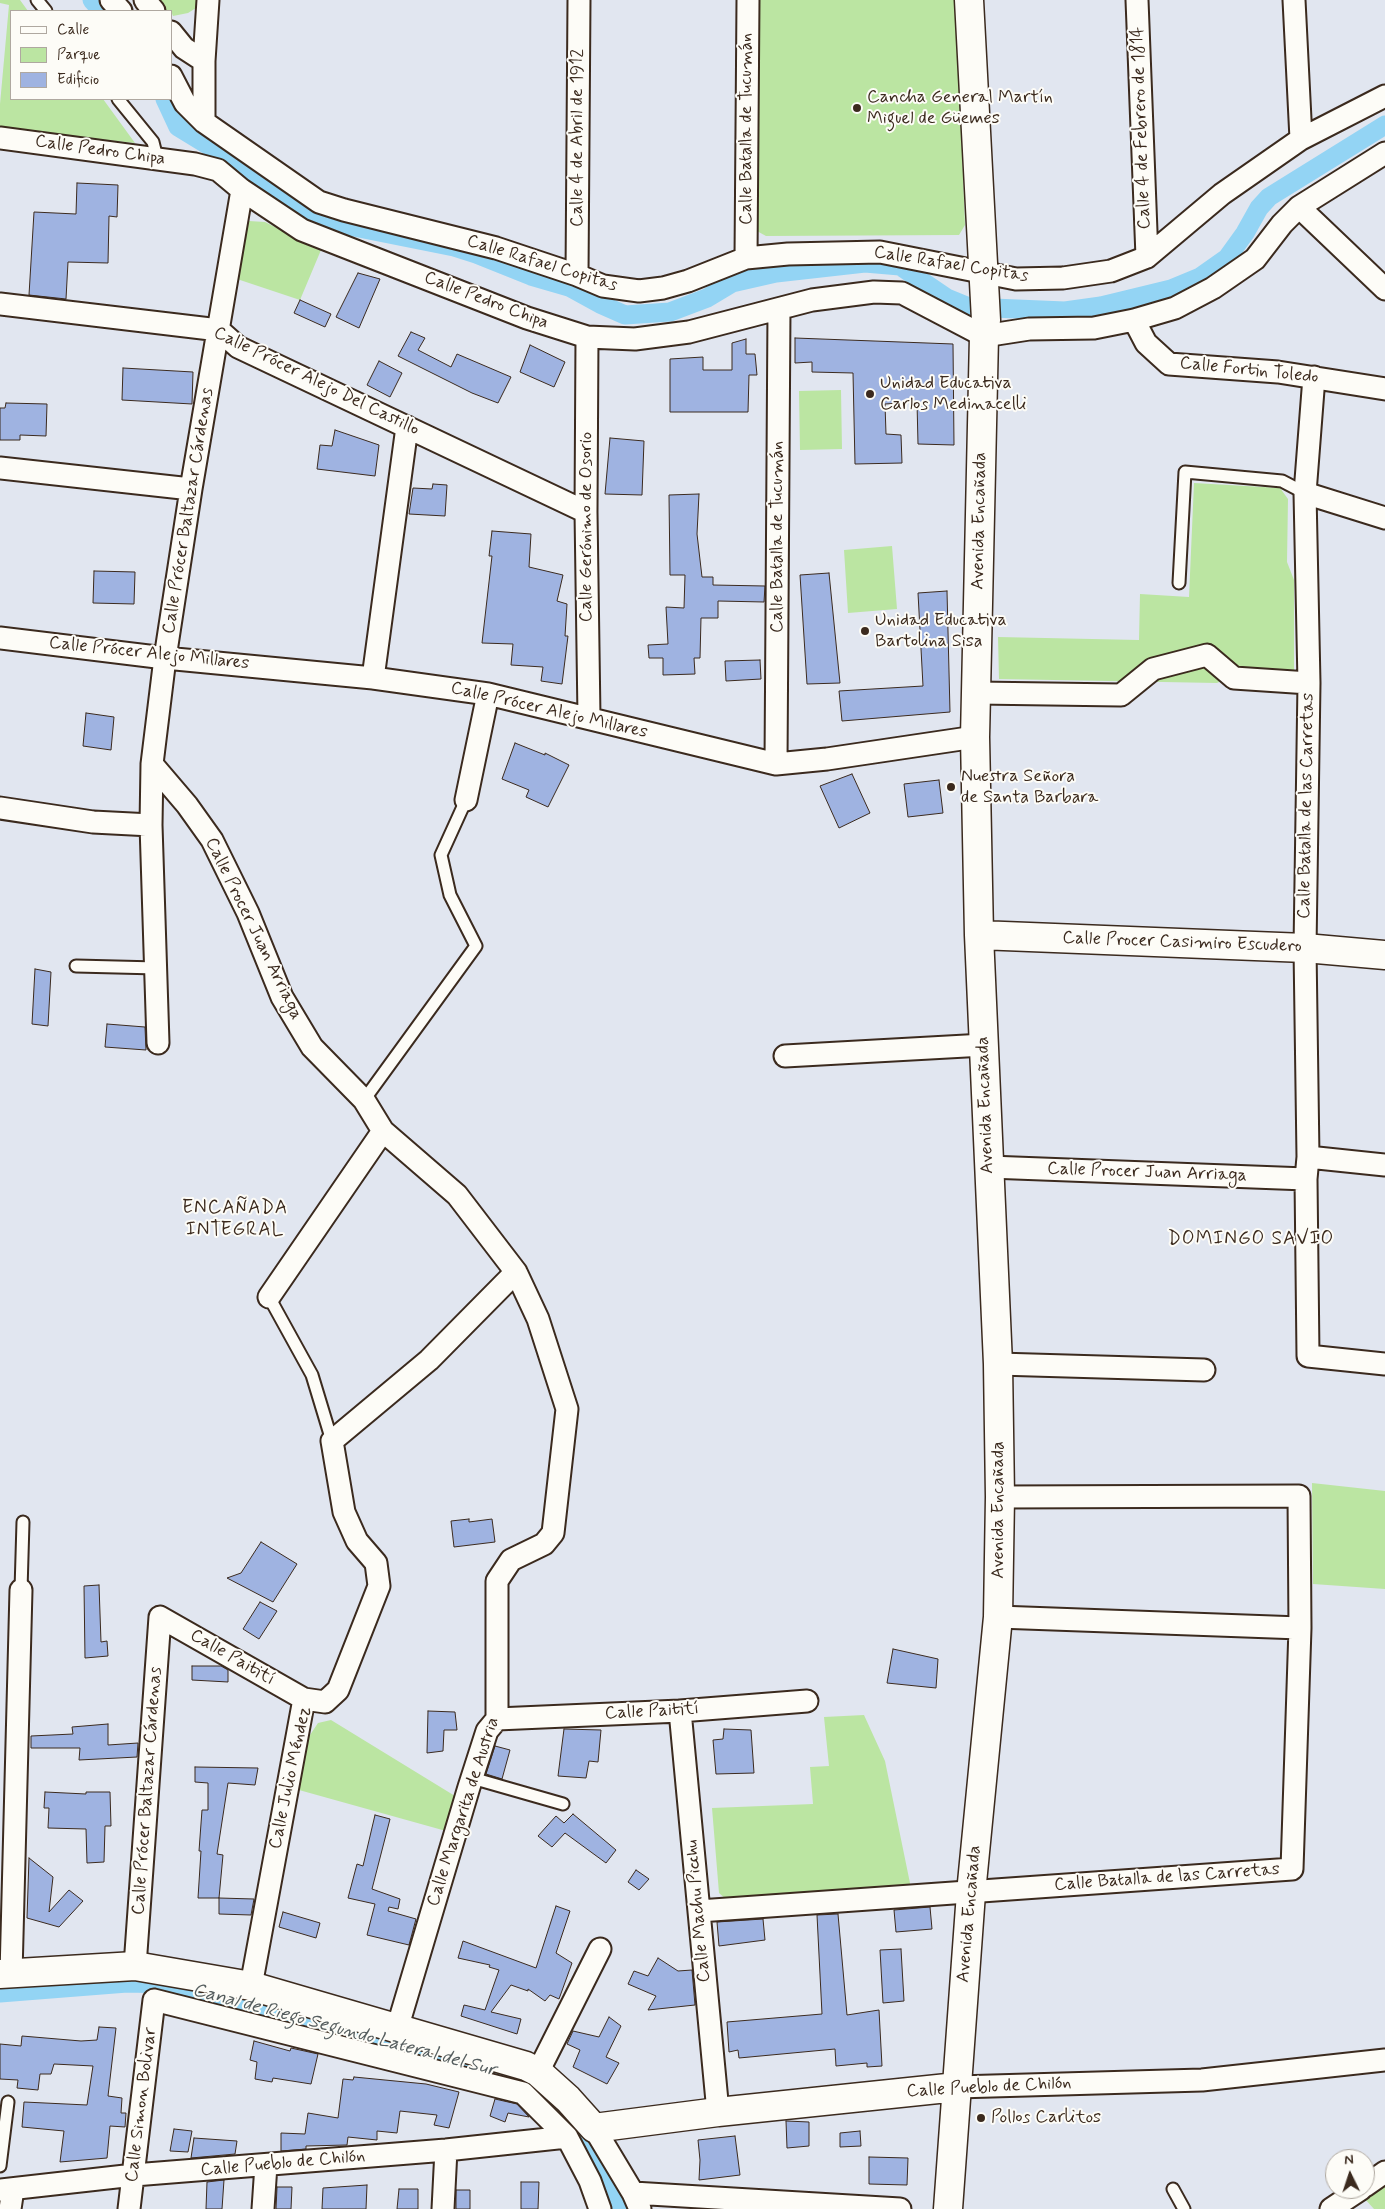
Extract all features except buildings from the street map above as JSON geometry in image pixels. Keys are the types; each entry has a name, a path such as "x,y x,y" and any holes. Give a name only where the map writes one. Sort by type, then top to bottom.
{"main road":[{"name":"Avenida Encañada","path":"948,2209 971,1893 998,1617 1000,1497 998,1364 979,935 975,737 985,328 969,0"},
{"name":"Calle Procer Casimiro Escudero","path":"979,935 1305,948 1385,955"},
{"path":"6,1974 135,1966 251,1986 526,2066 538,2072 568,2098 594,2128"},
{"name":"Calle Pueblo de Chilón","path":"594,2128 718,2112 957,2087"}],"street":[{"path":"111,0 120,10"},
{"path":"145,0 153,10"},
{"path":"204,122 204,61 208,0"},
{"name":"Calle 4 de Abril de 1912","path":"577,275 579,0"},
{"name":"Calle Batalla de Tucumán","path":"746,258 748,0"},
{"name":"Calle 4 de Febrero de 1814","path":"1137,0 1147,257"},
{"path":"1294,0 1301,139"},
{"path":"172,33 184,48 204,61"},
{"name":"Calle Rafael Copitas","path":"172,78 185,103 204,122 318,203 496,248 577,275 603,286 639,291 663,288 688,281 746,258 788,254 880,252 984,279 1063,278 1111,271 1147,257 1222,194 1301,139 1384,97"},
{"name":"Calle Pedro Chipa","path":"0,138 157,158 218,170 242,190 302,229 527,318 587,337 634,339 689,332 812,300 874,292 902,293 985,328"},
{"path":"985,328 1094,328 1134,320 1175,308 1213,288 1255,259 1282,224 1299,207 1385,153"},
{"name":"Calle Prócer Baltazar Cárdenas","path":"158,1043 151,825 152,764 165,658 191,489 242,190"},
{"path":"302,229 318,203"},
{"path":"1299,207 1385,289"},
{"name":"Calle Prócer Alejo Del Castillo","path":"0,304 219,330 238,347 586,512"},
{"name":"Calle Batalla de Tucumán","path":"776,764 779,310"},
{"name":"Calle Fortin Toledo","path":"1134,320 1146,343 1168,364 1314,377 1385,389"},
{"name":"Calle Gerónimo de Osorio","path":"587,337 586,512 589,717"},
{"name":"Calle Batalla de las Carretas","path":"1314,377 1305,493 1309,683 1305,948 1308,1356 1385,1364"},
{"path":"373,678 407,427"},
{"path":"0,468 191,489"},
{"path":"1305,493 1385,518"},
{"name":"Calle Prócer Alejo Millares","path":"0,638 165,658 373,678 488,694 589,717 776,764 827,759 975,737"},
{"path":"977,693 1121,694 1153,669 1207,655 1234,678 1309,683"},
{"path":"466,800 488,694"},
{"name":"Calle Procer Juan Arriaga","path":"152,764 187,805 212,840 248,913 282,998 312,1047 364,1100 383,1131 457,1195 516,1272 538,1319 567,1409"},
{"path":"0,808 93,822 151,825"},
{"path":"785,1056 984,1045"},
{"path":"269,1297 383,1131"},
{"path":"1308,1157 1385,1165"},
{"name":"Calle Procer Juan Arriaga","path":"988,1167 1306,1179"},
{"path":"332,1441 429,1360 516,1272"},
{"path":"998,1364 1204,1370"},
{"name":"Calle Margarita de Austria","path":"397,2029 487,1731 497,1719 497,1581 512,1560 544,1544 553,1533 567,1409"},
{"name":"Calle Julio Méndez","path":"251,1986 304,1699 325,1702 338,1690 379,1586 376,1563 357,1541 344,1512 332,1441"},
{"name":"Calle Batalla de las Carretas","path":"699,1911 971,1893 1292,1868 1300,1628 1299,1496 1000,1497"},
{"path":"6,1974 21,1590"},
{"name":"Calle Prócer Baltazar Cárdenas","path":"135,1966 160,1617"},
{"name":"Calle Paitití","path":"160,1617 304,1699"},
{"path":"998,1617 1300,1628"},
{"name":"Calle Paitití","path":"497,1719 680,1711 807,1701"},
{"name":"Calle Machu Picchu","path":"680,1711 718,2112"},
{"path":"538,2072 600,1949"},
{"name":"Calle Simon Bolivar","path":"129,2209 154,2000 523,2093 567,2137"},
{"name":"Calle Pueblo de Chilón","path":"957,2087 1202,2080 1385,2060"},
{"path":"594,2128 637,2201 900,2209"},
{"path":"567,2137 590,2181 600,2209"},
{"name":"Calle Pueblo de Chilón","path":"8,2196 134,2175 446,2150 567,2137"},
{"path":"443,2209 446,2150"},
{"path":"263,2209 266,2165"}],"lane":[{"path":"37,0 45,10"},
{"path":"119,100 153,142 157,158"},
{"path":"1179,583 1185,472 1282,481 1305,493"},
{"path":"364,1100 476,946 450,895 441,855 466,800"},
{"path":"76,966 157,968"},
{"name":"Calle Julio Méndez","path":"269,1297 312,1375 332,1441"},
{"path":"21,1590 23,1522"},
{"path":"472,1778 563,1804"},
{"path":"0,2166 8,2102"},
{"path":"1174,2189 1184,2209"}],"green space":[{"path":"0,0 20,0 27,10 10,10 10,100 104,100 135,143 0,129 0,104 9,5 0,3"},
{"path":"154,0 196,0 196,8 188,13 173,16 172,10 164,10"},
{"name":"Cancha General Martín Miguel de Güemes","path":"759,0 956,0 965,225 959,235 766,236 755,230"},
{"path":"249,221 265,222 321,250 300,300 237,279 245,229"},
{"path":"841,390 842,449 800,450 799,391"},
{"path":"1194,483 1280,488 1288,499 1287,562 1294,580 1294,674 1238,673 1217,683 999,679 998,637 1139,640 1140,594 1189,597"},
{"path":"892,546 897,609 848,613 844,550"},
{"path":"1312,1483 1385,1491 1385,1589 1313,1584"},
{"path":"864,1715 885,1761 911,1888 728,1901 719,1893 712,1808 813,1804 810,1767 829,1766 824,1717"},
{"path":"331,1720 455,1796 446,1831 299,1790 308,1738 318,1723"},
{"path":"1385,2183 1385,2209 1374,2209 1365,2199 1375,2199 1375,2190"}],"waterway":[{"path":"92,0 101,10"},
{"path":"165,100 178,127 255,174 282,193 301,212 324,221 454,247 531,276 569,287 625,315 670,312 707,298 732,283 776,273 865,263 900,266 947,298 969,307 1065,311 1101,306 1171,289 1200,277 1227,258 1245,233 1259,208 1269,197 1385,125"},
{"name":"Canal de Riego Segundo Lateral del Sur","path":"0,1993 127,1983 170,1984 211,1993 525,2081 538,2086 583,2139 599,2166 618,2209"}],"place":[{"name":"Cancha General Martín Miguel de Güemes","path":"857,108"},
{"name":"Unidad Educativa Carlos Medinacelli","path":"870,394"},
{"name":"Unidad Educativa Bartolina Sisa","path":"865,631"},
{"name":"Nuestra Señora de Santa Barbara","path":"951,787"},
{"name":"Pollos Carlitos","path":"981,2118"}],"district":[{"name":"ENCAÑADA INTEGRAL","path":"235,1220"},
{"name":"DOMINGO SAVIO","path":"1251,1240"}]}
